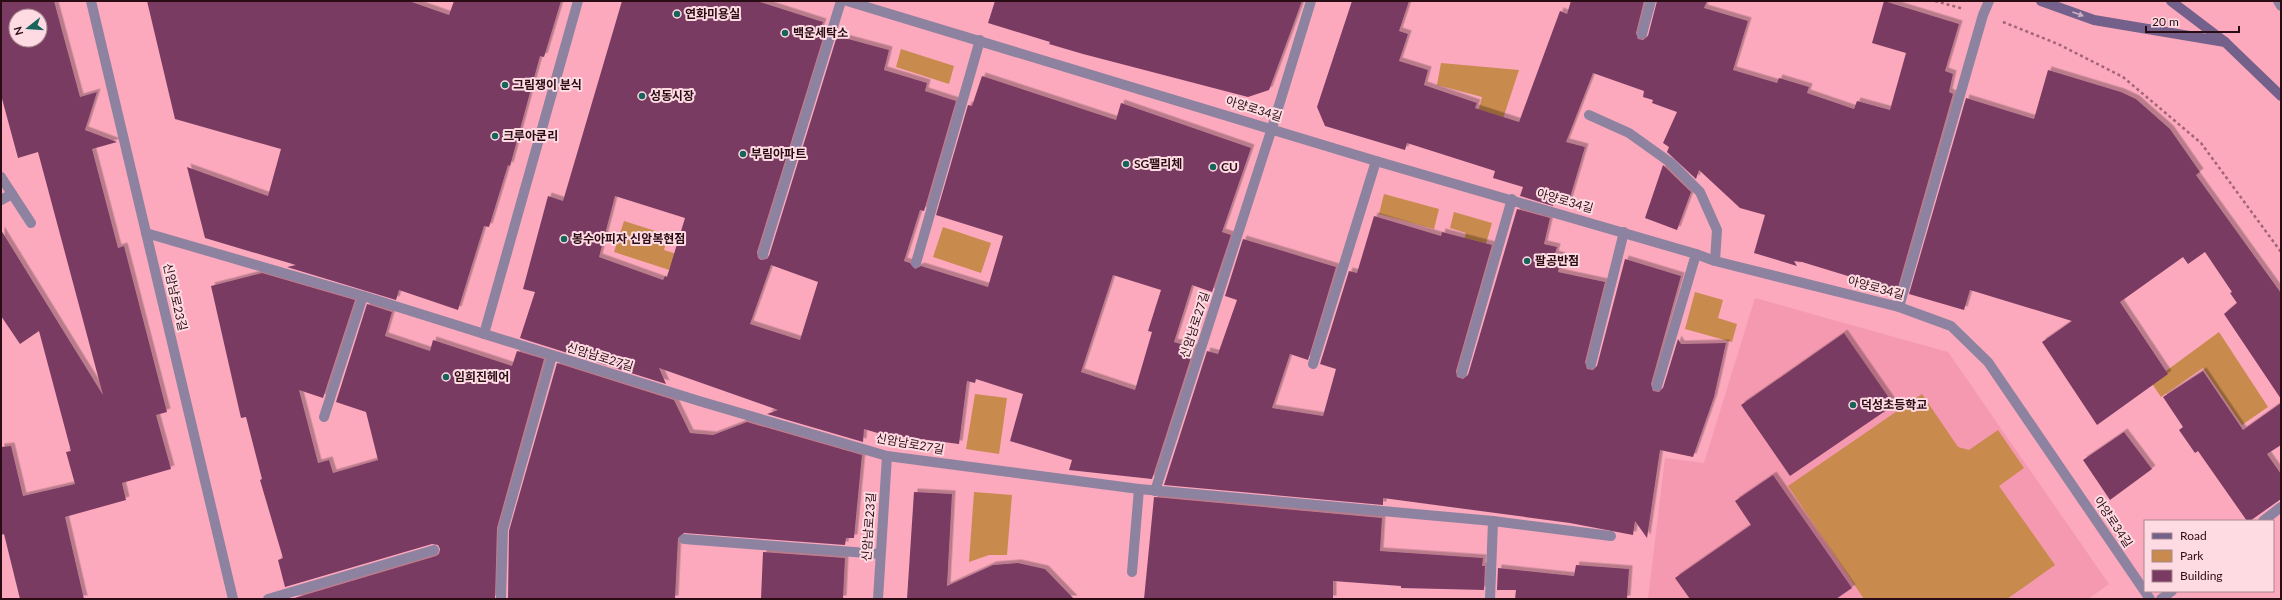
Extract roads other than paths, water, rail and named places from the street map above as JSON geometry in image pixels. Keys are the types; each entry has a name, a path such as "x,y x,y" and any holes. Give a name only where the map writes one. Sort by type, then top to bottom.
{"main road":[{"path":"2041,1 2094,20 2225,42"},
{"path":"2171,1 2225,42 2281,94"}],"street":[{"name":"신암남로23길","path":"91,1 233,599"},
{"path":"484,334 578,1"},
{"path":"763,254 841,1"},
{"name":"아양로34길","path":"847,1 1272,128 1376,161 1624,232 1715,261 1899,308 1951,326 1988,362 2144,590"},
{"name":"신암남로27길","path":"146,233 363,296 552,356 887,456 1155,491 1272,128 1311,1"},
{"path":"1642,34 1651,1"},
{"path":"1899,308 1983,15 1989,1"},
{"path":"2278,1 2281,6"},
{"path":"916,263 980,40"},
{"path":"1589,115 1629,133 1671,163 1700,192 1718,230 1715,261"},
{"path":"1313,364 1376,161"},
{"path":"1,177 31,223"},
{"path":"1,200 12,194"},
{"path":"1462,373 1512,199"},
{"path":"1591,364 1624,232"},
{"path":"1657,386 1696,254"},
{"path":"324,417 363,296"},
{"path":"501,599 503,530 532,421 552,356"},
{"name":"신암남로23길","path":"878,599 887,456"},
{"path":"1132,572 1139,489"},
{"path":"1155,491 1494,521 1611,536"},
{"path":"2264,520 2281,507"},
{"path":"1490,599 1494,521"},
{"path":"684,539 880,554"},
{"path":"268,599 434,550"},
{"path":"2161,599 2171,592"}],"place":[{"name":"연화미용실","path":"677,14"},
{"name":"백운세탁소","path":"785,33"},
{"name":"그림쟁이 분식","path":"505,85"},
{"name":"성동시장","path":"642,96"},
{"name":"크루아쿤리","path":"495,136"},
{"name":"부림아파트","path":"743,154"},
{"name":"SG팰리체","path":"1126,164"},
{"name":"CU","path":"1213,167"},
{"name":"봉수아피자 신암복현점","path":"564,239"},
{"name":"팔공반점","path":"1527,261"},
{"name":"임희진헤어","path":"446,377"},
{"name":"덕성초등학교","path":"1853,405"}]}
